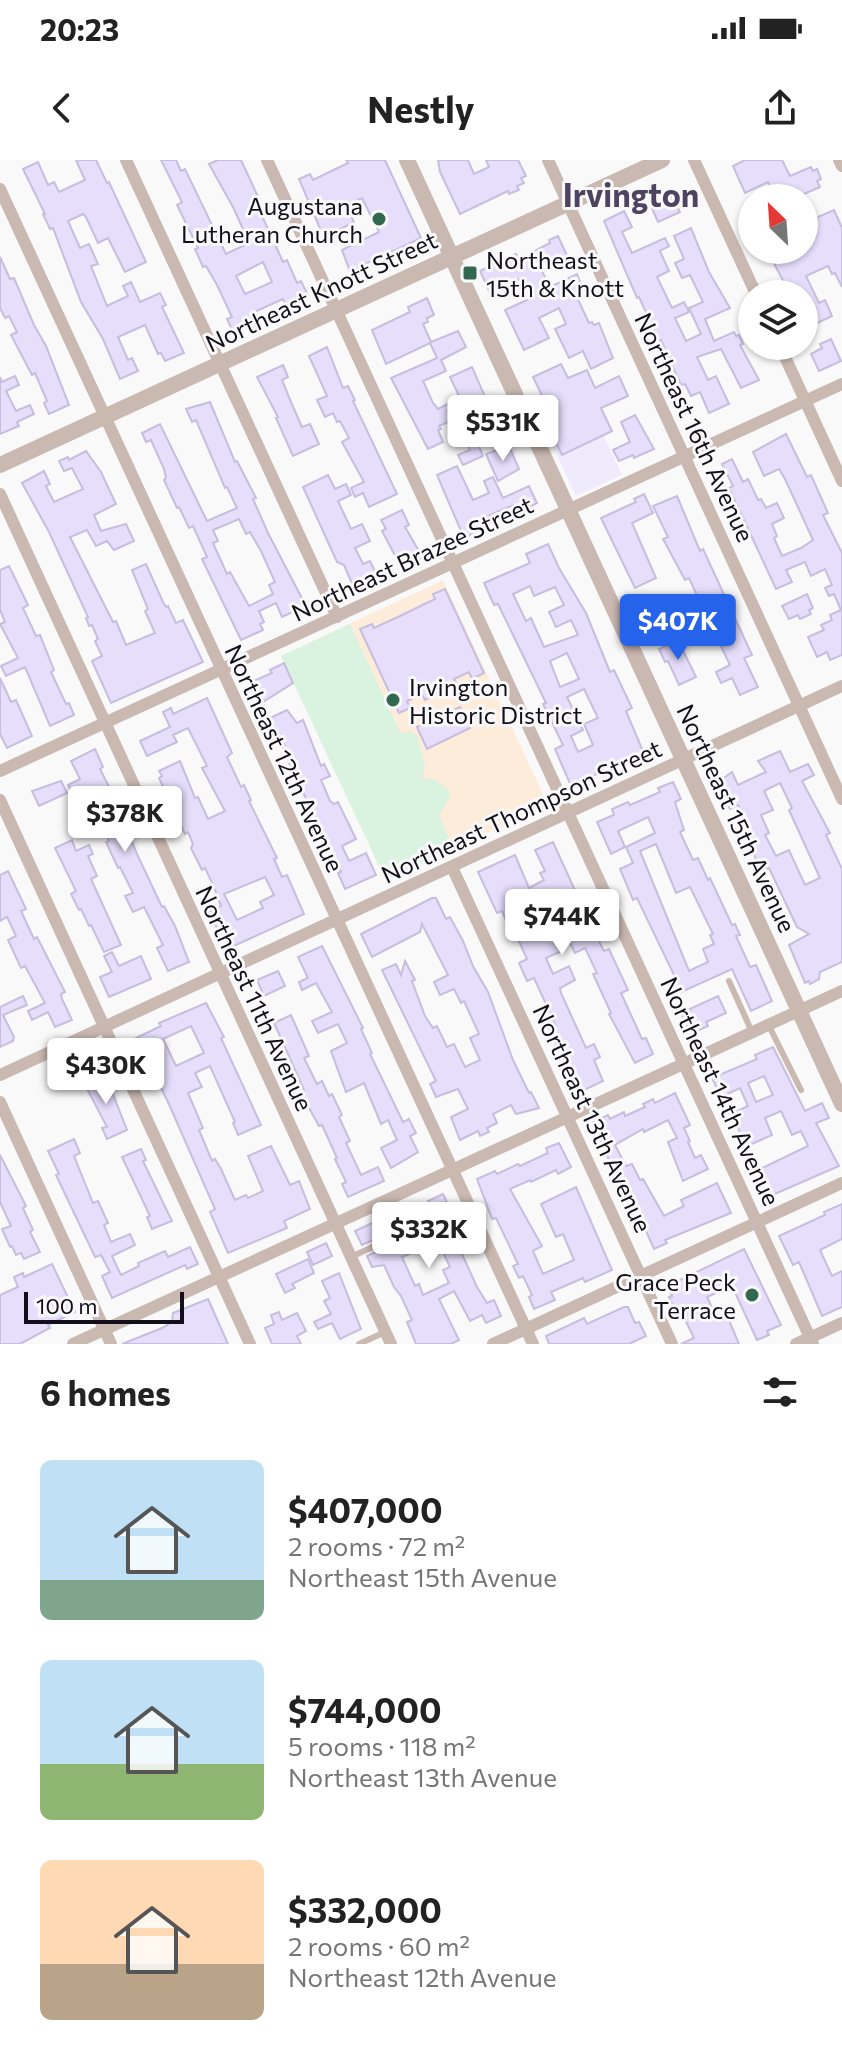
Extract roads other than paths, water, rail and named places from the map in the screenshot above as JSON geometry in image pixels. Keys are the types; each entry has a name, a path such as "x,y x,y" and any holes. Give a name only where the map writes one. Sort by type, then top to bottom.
{"street":[{"path":"126,160 337,617"},
{"name":"Northeast 14th Avenue","path":"267,160 811,1341"},
{"name":"Northeast 15th Avenue","path":"407,160 842,1104"},
{"name":"Northeast 16th Avenue","path":"548,160 842,799"},
{"name":"Northeast Knott Street","path":"0,465 662,160"},
{"path":"694,160 750,280"},
{"path":"839,160 842,166"},
{"name":"Northeast 12th Avenue","path":"0,189 533,1344"},
{"path":"786,360 842,481"},
{"name":"Northeast Brazee Street","path":"0,771 842,384"},
{"name":"Northeast 11th Avenue","path":"0,494 391,1344"},
{"name":"Northeast Thompson Street","path":"0,1075 842,686"},
{"path":"0,800 250,1344"},
{"name":"Northeast 13th Avenue","path":"452,867 672,1344"},
{"path":"73,1344 842,991"},
{"path":"0,1102 111,1344"},
{"path":"493,1344 842,1183"},
{"path":"796,1344 811,1341 842,1323"}],"lane":[{"path":"729,981 752,1032"},
{"path":"768,1024 801,1090"},
{"path":"351,1257 407,1231"},
{"path":"359,1344 386,1331"}],"place":[{"name":"Augustana Lutheran Church","path":"379,219"},
{"name":"Northeast 15th & Knott","path":"470,273"},
{"name":"Irvington Historic District","path":"393,700"},
{"name":"Grace Peck Terrace","path":"752,1295"}],"district":[{"name":"Irvington","path":"631,194"}]}
